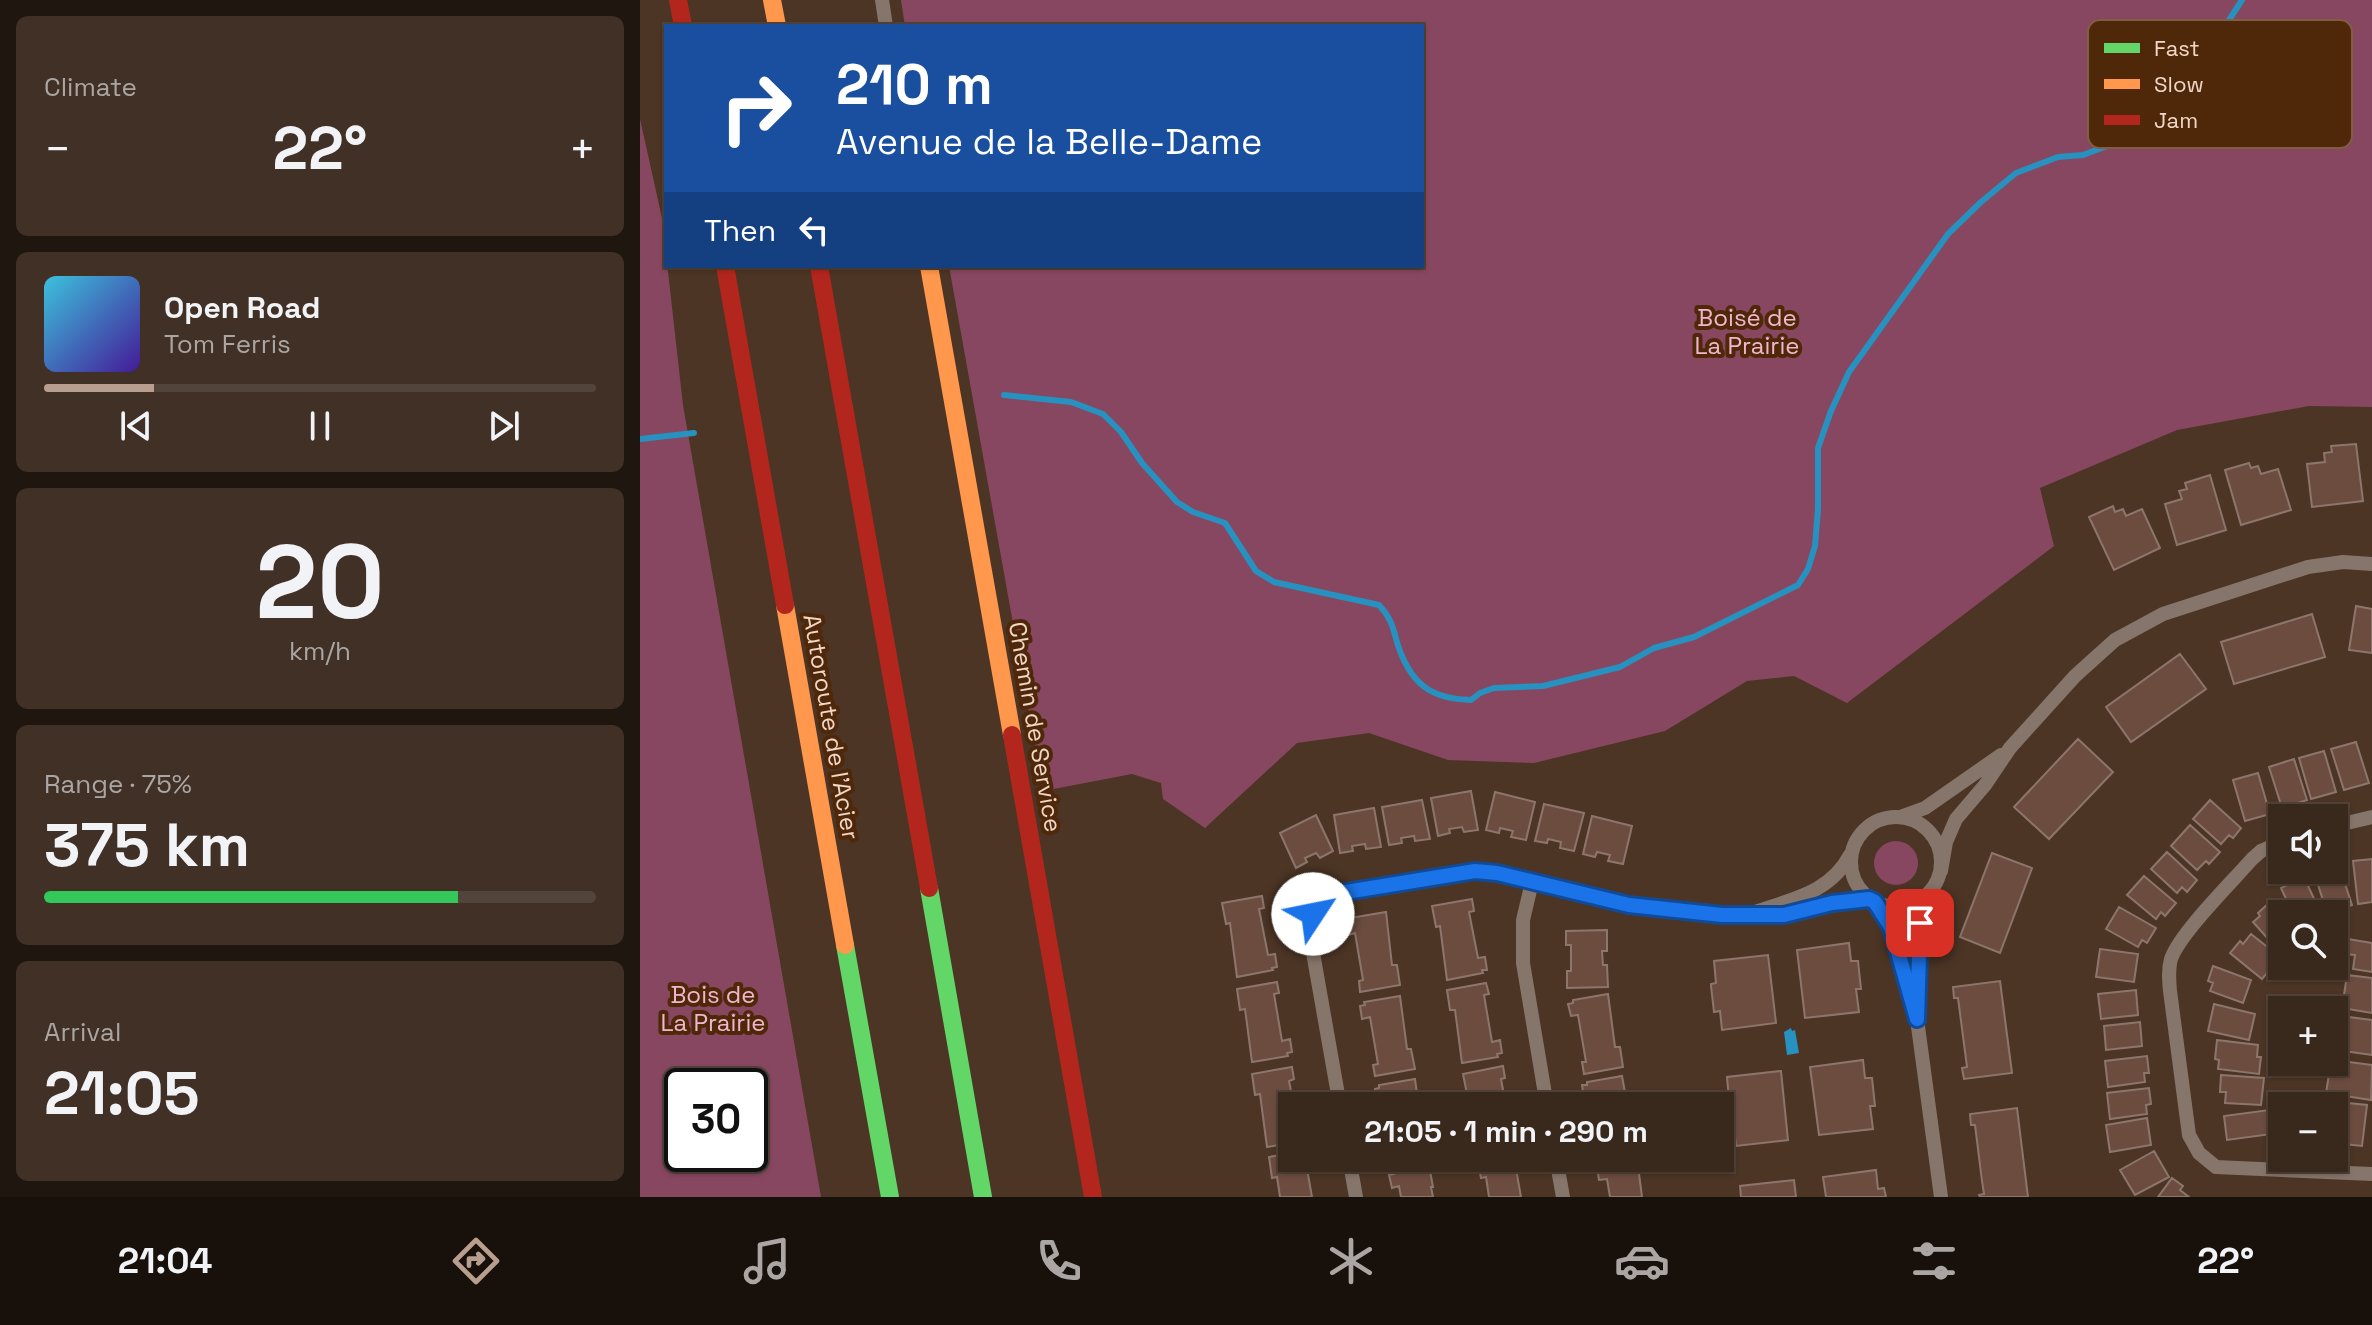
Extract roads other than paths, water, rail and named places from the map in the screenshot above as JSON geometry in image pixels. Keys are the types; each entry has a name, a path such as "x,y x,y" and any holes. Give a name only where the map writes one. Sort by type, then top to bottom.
{"main road":[{"path":"678,0 683,24"},
{"path":"772,0 777,24"},
{"name":"Autoroute de l'Acier","path":"725,268 890,1197"},
{"path":"819,268 983,1197"},
{"name":"Chemin de Service","path":"929,268 1093,1197"}],"street":[{"path":"882,0 886,24"},
{"path":"1338,1092 1309,930 1317,907 1325,900 1340,893 1485,871 1629,905 1700,913 1774,916 1832,903 1872,900 1888,907 1902,907 1916,903 1928,895 1936,884 1952,825 2010,748 2075,676 2106,647 2150,620 2308,567 2343,562 2372,564"},
{"path":"1900,817 1932,804 2010,748"},
{"path":"1747,915 1824,885 1843,868 1865,830 1891,817 1915,821 1927,829 1937,841 1941,871"},
{"path":"2348,823 2372,817"},
{"path":"2268,848 2252,859 2184,937 2173,955 2170,991 2189,1135 2199,1153 2216,1167 2372,1174"},
{"path":"1853,849 1853,877 1859,889 1872,900 1891,927 1917,1019 1941,1197"},
{"path":"1532,882 1523,920 1523,963 1545,1092"},
{"path":"1917,1019 1919,933 1928,895"},
{"path":"1352,1172 1356,1197"},
{"path":"1559,1172 1563,1197"}],"water":[{"path":"1791,1028 1795,1030 1799,1053 1787,1055 1784,1032"}],"waterway":[{"path":"2229,20 2242,0"},
{"path":"1004,395 1071,402 1103,414 1177,502 1193,512 1225,523 1256,571 1274,582 1379,605 1391,624 1408,667 1429,690 1448,697 1471,700 1494,688 1543,686 1620,667 1654,648 1694,637 1798,585 1808,569 1815,546 1818,448 1849,372 1948,234 1981,202 2016,173 2058,157 2083,155 2102,148"},
{"path":"640,439 694,433"}],"park label":[{"name":"Boisé de La Prairie","path":"1747,332"},
{"name":"Bois de La Prairie","path":"713,1009"}]}
